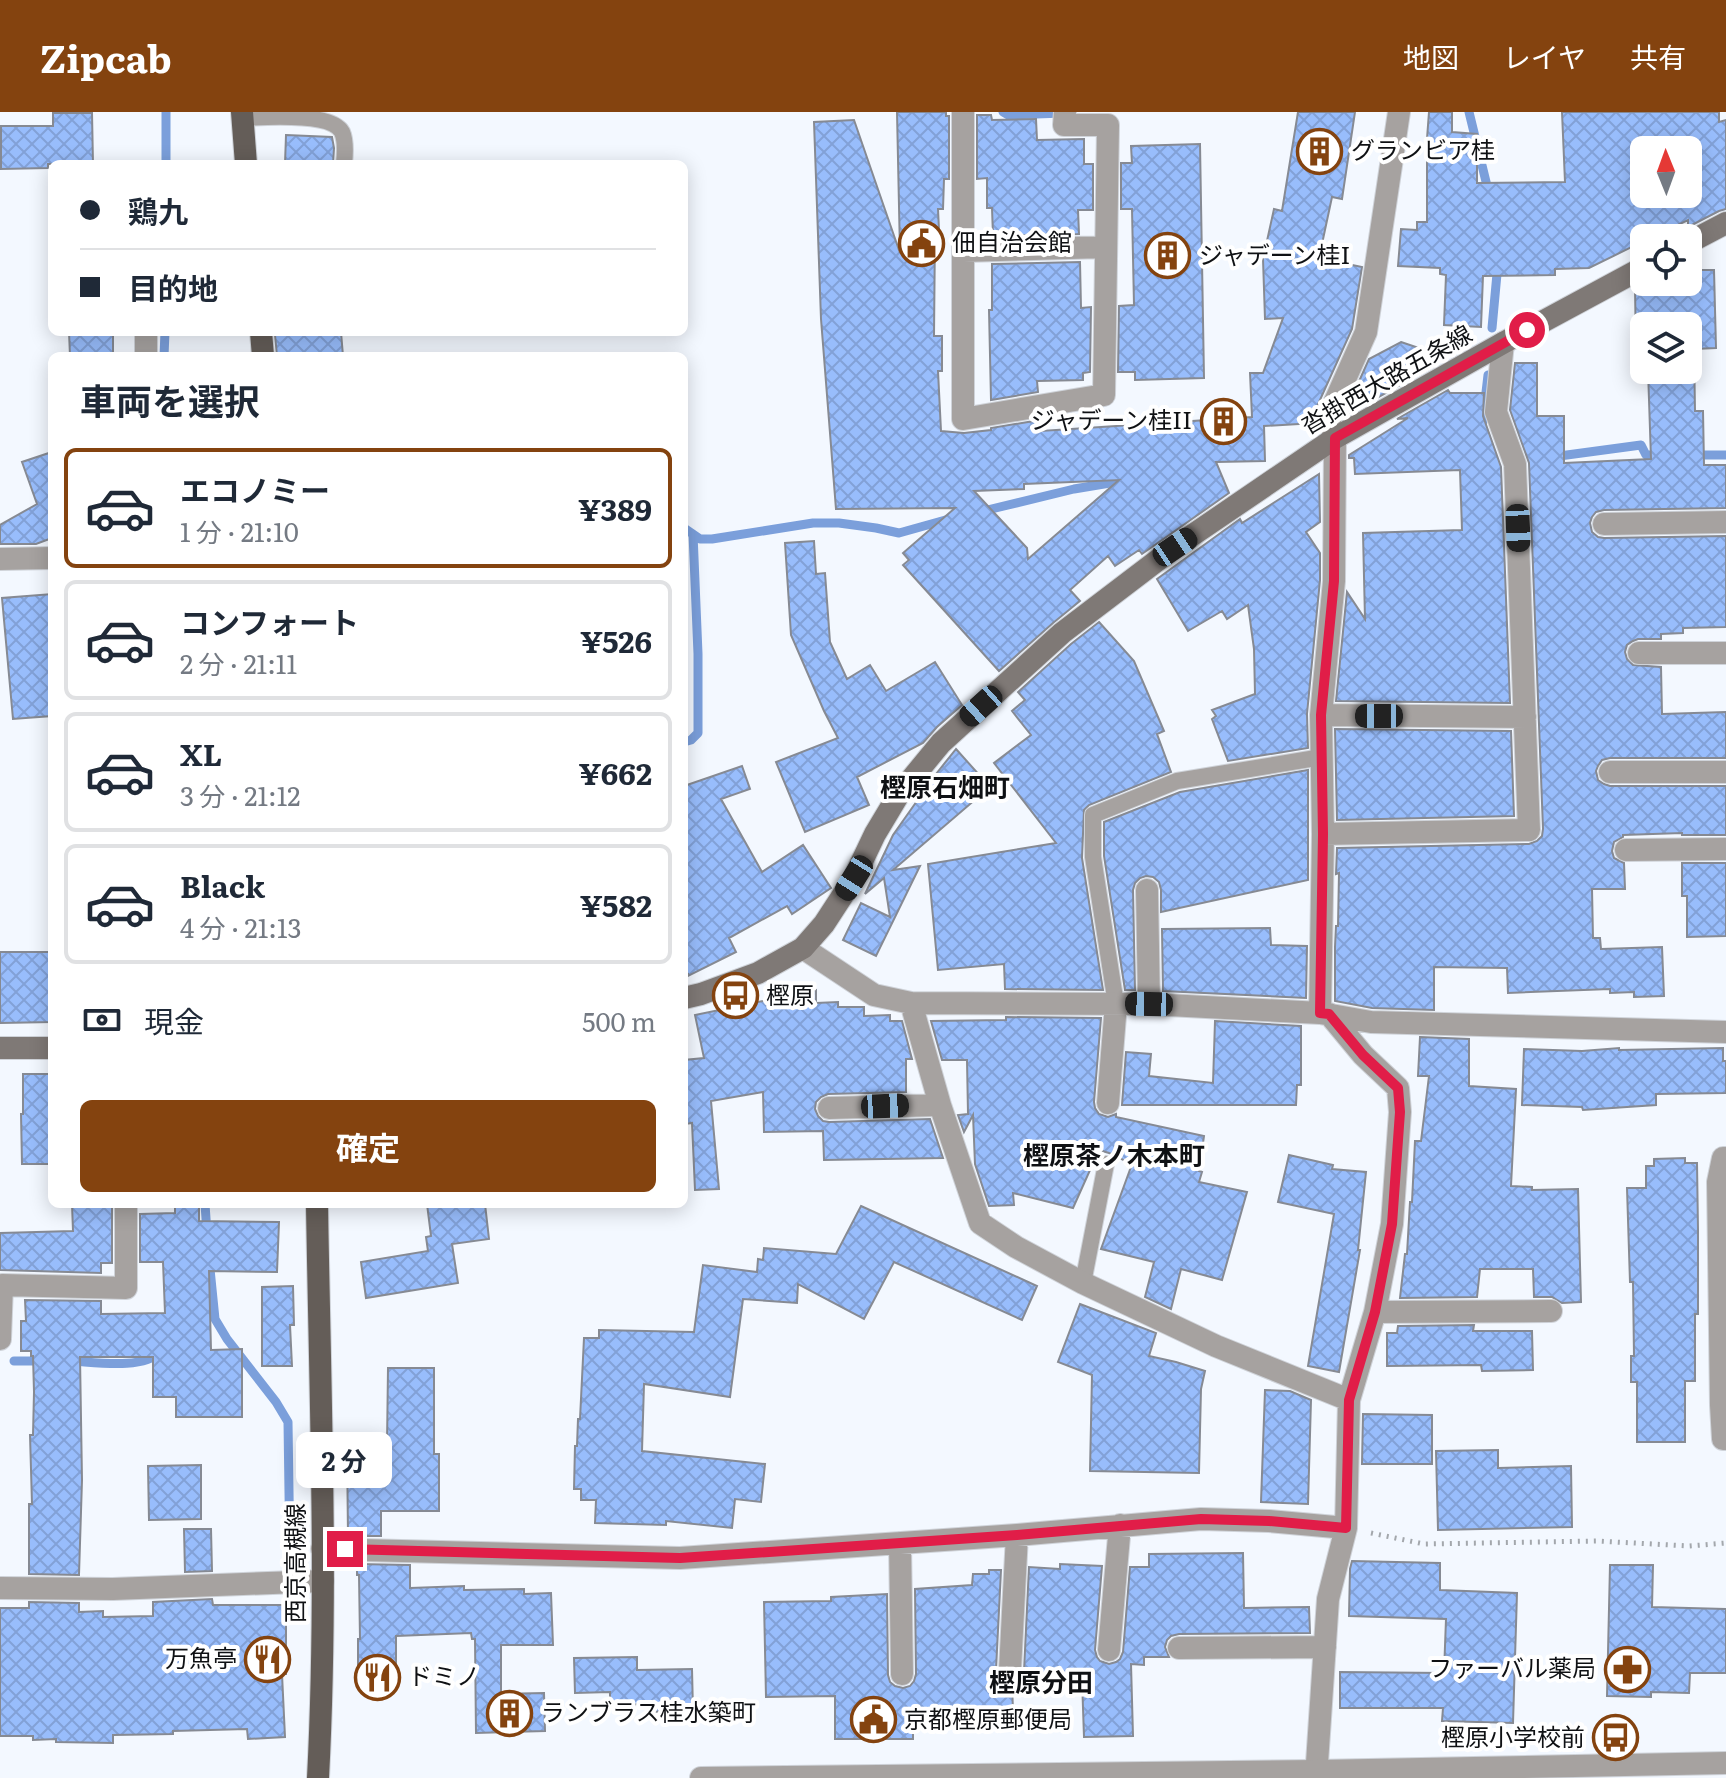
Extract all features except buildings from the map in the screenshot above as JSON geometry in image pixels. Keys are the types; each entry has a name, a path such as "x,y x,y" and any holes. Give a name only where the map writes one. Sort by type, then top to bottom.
{"main road":[{"path":"242,115 246,160"},
{"path":"1702,236 1726,223"},
{"name":"沓掛西大路五条線","path":"688,997 758,973 803,948 824,924 854,878 899,794 941,743 1062,633 1106,599 1175,547 1335,438 1630,275"},
{"path":"0,1048 48,1048"},
{"name":"西京高槻線","path":"317,1208 323,1581 318,1778"}],"street":[{"path":"963,112 963,419 1104,395 1108,125 1064,125 1065,112"},
{"path":"1316,1774 1328,1599 1346,1528 1349,1400 1375,1312 1392,1224 1400,1112 1398,1088 1324,1014 1321,715 1334,581 1335,438 1328,417 1366,332 1399,112"},
{"path":"964,251 1105,247"},
{"path":"1323,834 1529,830 1513,458 1496,412 1503,343"},
{"path":"1604,524 1726,522"},
{"path":"0,559 48,558"},
{"path":"1639,653 1726,653"},
{"path":"1321,715 1525,717"},
{"path":"1610,772 1726,772"},
{"path":"1626,850 1726,849"},
{"path":"1147,890 1149,1004"},
{"path":"803,948 874,995 911,1003 1149,1004 1324,1014 1371,1022 1726,1032"},
{"path":"911,1003 940,1105 980,1223 1016,1247 1083,1283 1216,1346 1349,1400"},
{"path":"1108,1103 1116,1004"},
{"path":"829,1108 940,1105"},
{"path":"1726,1158 1723,1158 1718,1182 1721,1405 1723,1439 1726,1439"},
{"path":"0,1339 2,1285 126,1288 126,1208"},
{"path":"1375,1312 1551,1311"},
{"path":"322,1549 680,1558 1201,1519 1346,1528"},
{"path":"1109,1650 1120,1525"},
{"path":"1010,1670 1017,1535"},
{"path":"900,1543 902,1674"},
{"path":"0,1588 113,1589 323,1581"},
{"path":"1179,1648 1325,1647"},
{"path":"701,1778 1316,1774 1726,1763"}],"lane":[{"path":"242,115 308,117 333,123 342,131 344,160"},
{"path":"1116,1004 1093,857 1093,815 1177,781 1322,757"},
{"path":"1083,1283 1106,1164"}],"path":[{"path":"1346,1528 1424,1544 1597,1541 1689,1546 1726,1543"}],"waterway":[{"path":"166,112 166,160"},
{"path":"1003,112 1008,115 1063,113"},
{"path":"1469,112 1489,194"},
{"path":"1492,328 1498,263"},
{"path":"164,352 165,336"},
{"path":"1482,427 1488,375"},
{"path":"1552,457 1641,445 1646,455 1662,455"},
{"path":"1693,455 1726,455"},
{"path":"979,512 1074,489 1128,480"},
{"path":"688,531 700,539 712,539 813,523 839,523 899,533 949,519"},
{"path":"688,741 698,733 693,534"},
{"path":"205,1208 207,1233"},
{"path":"209,1259 215,1319 288,1422 290,1561"},
{"path":"70,1361 130,1363 152,1358 160,1352"},
{"path":"14,1361 43,1361"}],"place":[{"name":"グランビア桂","path":"1320,151"},
{"name":"佃自治会館","path":"921,243"},
{"name":"ジャデーン桂I","path":"1168,256"},
{"name":"ジャデーン桂II","path":"1223,421"},
{"name":"樫原","path":"735,996"},
{"name":"万魚亭","path":"268,1659"},
{"name":"ファーバル薬局","path":"1627,1669"},
{"name":"ドミノ","path":"377,1677"},
{"name":"ランブラス桂水築町","path":"510,1713"},
{"name":"京都樫原郵便局","path":"873,1720"},
{"name":"樫原小学校前","path":"1616,1738"}],"district":[{"name":"樫原石畑町","path":"945,788"},
{"name":"樫原茶ノ木本町","path":"1114,1156"},
{"name":"樫原分田","path":"1041,1683"}],"route":[{"path":"345,1549 680,1558 1201,1519 1346,1528 1349,1400 1375,1312 1392,1224 1400,1112 1398,1088 1363,1055 1329,1014 1320,1013 1321,715 1334,581 1335,438 1527,330"}]}
